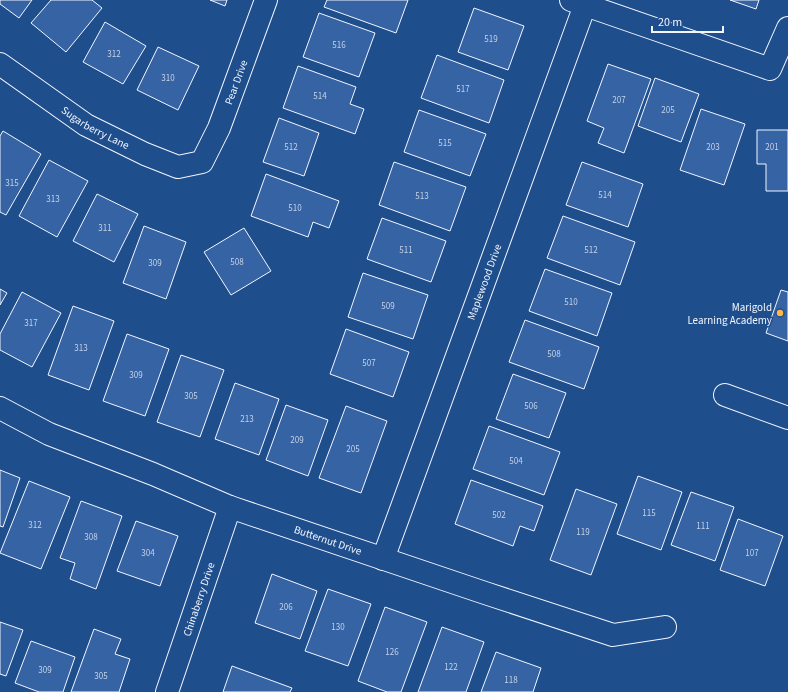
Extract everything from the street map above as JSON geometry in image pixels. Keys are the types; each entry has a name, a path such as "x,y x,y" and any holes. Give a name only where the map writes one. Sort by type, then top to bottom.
{"street":[{"name":"Pear Drive","path":"202,162 219,128 266,0"},
{"path":"578,2 770,69 788,28"},
{"name":"Maplewood Drive","path":"383,559 578,2"},
{"name":"Sugarberry Lane","path":"0,64 86,125 145,154 178,167 202,162"},
{"path":"725,394 788,418"},
{"name":"Butternut Drive","path":"0,408 49,434 153,474 230,507 613,635 666,627"},
{"name":"Chinaberry Drive","path":"167,692 230,507"}],"building":[{"path":"0,0 32,0 19,18 0,4"},
{"path":"51,0 92,0 102,8 66,52 31,23"},
{"path":"210,0 227,0 225,6"},
{"path":"327,0 408,0 396,33 324,7"},
{"path":"730,0 759,0 756,9"},
{"path":"474,8 524,26 508,70 458,52"},
{"path":"319,13 375,33 359,77 303,57"},
{"path":"105,22 146,46 123,84 83,62"},
{"path":"158,47 199,66 178,110 137,90"},
{"path":"437,55 504,80 489,123 421,98"},
{"path":"608,64 651,79 624,153 598,143 604,128 587,121"},
{"path":"298,66 356,87 350,104 364,109 355,134 283,108"},
{"path":"655,78 699,94 681,142 638,126"},
{"path":"701,109 745,124 724,185 680,170"},
{"path":"419,110 486,134 470,176 404,152"},
{"path":"279,118 319,133 304,176 263,162"},
{"path":"757,130 788,130 788,191 766,191 766,164 757,164"},
{"path":"3,131 41,154 6,215 0,212 0,136"},
{"path":"49,160 88,181 57,237 19,216"},
{"path":"394,162 466,187 450,231 379,205"},
{"path":"582,162 643,184 628,227 566,205"},
{"path":"266,174 339,201 329,228 313,222 308,237 251,216"},
{"path":"97,194 138,214 114,262 73,241"},
{"path":"563,216 635,242 620,285 547,258"},
{"path":"382,218 446,241 431,282 367,259"},
{"path":"144,226 186,242 166,299 123,283"},
{"path":"244,228 271,271 231,295 204,252"},
{"path":"545,269 612,293 597,336 529,311"},
{"path":"363,273 428,295 413,339 348,317"},
{"path":"0,289 7,293 0,305"},
{"name":"Marigold Learning Academy","path":"781,290 788,292 788,341 766,333"},
{"path":"22,292 61,313 32,367 0,350 0,334"},
{"path":"73,306 114,321 89,390 48,375"},
{"path":"525,320 599,347 584,389 509,362"},
{"path":"346,329 409,352 393,397 330,374"},
{"path":"127,334 169,349 145,416 103,401"},
{"path":"181,355 224,370 200,437 157,422"},
{"path":"513,374 566,393 549,438 496,419"},
{"path":"235,383 279,399 259,455 215,439"},
{"path":"286,405 328,420 308,476 266,460"},
{"path":"346,406 387,421 361,493 319,478"},
{"path":"489,426 560,452 544,495 473,469"},
{"path":"0,470 20,478 3,527 0,526"},
{"path":"638,476 682,492 661,550 617,534"},
{"path":"471,480 543,506 534,531 520,526 513,546 455,524"},
{"path":"29,481 70,497 41,569 0,553"},
{"path":"576,489 617,504 591,575 550,560"},
{"path":"691,492 734,507 715,561 671,545"},
{"path":"81,501 122,516 96,589 70,579 75,563 60,558"},
{"path":"738,519 783,536 765,586 720,570"},
{"path":"136,521 178,536 160,586 117,571"},
{"path":"272,574 317,591 300,639 255,623"},
{"path":"328,589 371,604 348,666 305,651"},
{"path":"385,607 427,622 401,692 387,692 358,681"},
{"path":"0,622 23,630 6,676 0,674"},
{"path":"442,627 484,642 466,692 418,692"},
{"path":"94,629 121,639 115,654 130,659 119,692 71,692"},
{"path":"31,641 75,657 63,692 39,692 15,683"},
{"path":"496,652 541,668 533,692 481,692"},
{"path":"232,666 292,688 290,692 223,692"}],"place":[{"name":"Marigold Learning Academy","path":"780,313"}]}
